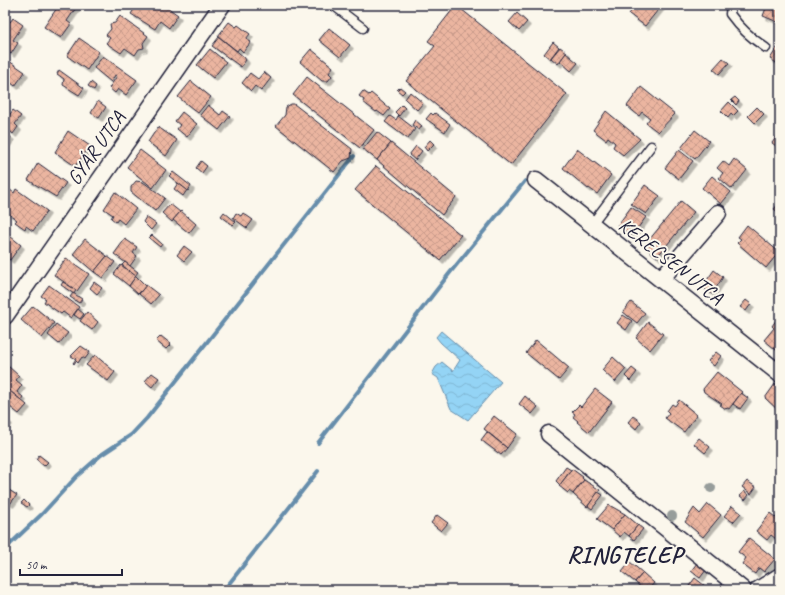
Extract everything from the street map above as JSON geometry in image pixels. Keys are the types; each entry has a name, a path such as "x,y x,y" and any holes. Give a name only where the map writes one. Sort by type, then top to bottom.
{"street":[{"name":"GYÁR UTCA","path":"5,316 222,5"},
{"name":"KERECSEN UTCA","path":"536,180 780,374"},
{"path":"661,279 718,213"},
{"path":"549,434 743,590"},
{"path":"758,590 780,576"}],"lane":[{"path":"333,5 363,28"},
{"path":"732,5 730,14 737,23 751,38 766,48"},
{"path":"591,225 651,146"}],"water":[{"path":"441,331 501,382 468,420 451,409 438,378 432,374 436,367 442,362 453,371 460,360 436,337"}],"building":[{"path":"59,5 78,5 67,21 71,24 61,38 44,27"},
{"path":"137,5 164,5 178,15 169,28 160,21 155,29 131,14"},
{"path":"456,5 567,94 511,165 406,81 435,46 428,41"},
{"path":"629,5 662,5 645,26 629,14 633,9"},
{"path":"763,5 780,5 780,23 763,16 766,8"},
{"path":"517,13 527,22 519,31 509,22"},
{"path":"120,16 148,36 143,43 144,48 139,49 135,55 125,48 121,53 106,43 110,38 106,35 111,29 110,24 115,23"},
{"path":"13,18 23,25 13,40 18,43 11,54 5,49 5,24 8,20 10,22"},
{"path":"229,22 236,27 238,25 250,34 246,39 251,42 243,52 239,48 237,51 218,36"},
{"path":"329,28 350,45 340,57 319,40"},
{"path":"219,37 244,57 246,60 241,67 212,46"},
{"path":"79,38 99,52 87,70 67,56"},
{"path":"553,42 559,47 550,59 544,54"},
{"path":"780,43 780,65 770,59"},
{"path":"560,47 567,52 558,64 551,58"},
{"path":"210,49 226,62 213,78 197,65"},
{"path":"311,49 333,67 329,73 332,76 328,81 322,81 300,62"},
{"path":"566,53 578,63 571,71 560,61"},
{"path":"103,56 137,80 126,95 118,89 115,93 109,88 117,76 115,75 111,82 94,68"},
{"path":"723,58 729,63 719,74 713,69"},
{"path":"6,59 25,72 15,86 5,78"},
{"path":"59,70 84,88 79,95 63,85 64,79 57,74"},
{"path":"264,72 271,78 261,91 255,86 251,91 242,83 250,73 258,79"},
{"path":"307,77 374,130 360,148 293,95"},
{"path":"191,81 211,97 198,113 178,97"},
{"path":"91,82 96,86 94,90 88,86"},
{"path":"400,87 405,91 402,94 397,90"},
{"path":"641,87 675,114 658,132 646,123 650,118 642,112 639,116 627,106"},
{"path":"363,91 369,95 371,93 390,109 384,116 363,102 364,100 359,96"},
{"path":"410,92 423,103 417,110 405,99"},
{"path":"735,97 739,101 736,105 731,100"},
{"path":"98,101 106,107 99,118 91,113"},
{"path":"729,102 738,111 733,116 731,114 728,118 721,111"},
{"path":"294,104 352,149 351,158 343,161 334,172 276,126 285,115 286,107"},
{"path":"208,105 220,115 223,111 230,116 219,130 200,115"},
{"path":"402,105 405,108 399,116 395,112"},
{"path":"757,107 764,114 755,123 748,116"},
{"path":"13,110 21,116 15,124 18,127 13,134 5,127 5,121"},
{"path":"606,111 640,139 623,155 613,147 615,143 608,137 606,140 593,130"},
{"path":"182,112 197,124 187,137 177,129 180,125 175,121"},
{"path":"431,113 433,115 435,113 450,124 445,132 426,119"},
{"path":"390,116 396,120 398,116 415,129 408,139 385,122"},
{"path":"415,120 422,126 419,130 412,125"},
{"path":"158,127 177,140 166,156 148,142"},
{"path":"695,130 709,141 695,159 681,148"},
{"path":"68,131 90,146 75,166 55,152"},
{"path":"5,132 11,137 6,144 5,144"},
{"path":"377,132 391,143 377,160 363,149"},
{"path":"780,132 780,149 772,143"},
{"path":"430,140 434,144 427,151 424,147"},
{"path":"391,143 456,197 442,215 377,160"},
{"path":"416,146 422,151 415,160 409,155"},
{"path":"577,149 611,175 597,194 589,188 588,189 563,168"},
{"path":"140,150 166,170 153,188 127,167"},
{"path":"679,150 693,161 679,179 665,168"},
{"path":"734,159 747,170 732,189 719,178 723,173 717,168 723,161 729,166"},
{"path":"201,161 207,166 202,173 196,168"},
{"path":"38,163 66,183 56,197 28,180"},
{"path":"376,166 461,235 440,260 355,190"},
{"path":"173,172 191,186 188,191 169,176"},
{"path":"712,176 731,192 721,204 702,188"},
{"path":"136,181 143,182 165,198 155,211 131,192 131,187"},
{"path":"178,183 187,190 183,196 174,189"},
{"path":"645,185 660,196 646,214 631,204"},
{"path":"9,189 14,193 16,189 47,211 33,231 26,226 25,229 15,222 17,220 5,211 5,194"},
{"path":"115,192 136,209 124,224 118,219 116,222 111,218 113,215 104,209"},
{"path":"681,201 694,212 657,257 644,246"},
{"path":"780,202 780,214 774,209"},
{"path":"170,204 180,212 172,222 162,213"},
{"path":"631,207 646,217 632,236 617,226"},
{"path":"181,211 196,224 189,233 173,220"},
{"path":"224,212 236,222 233,225 221,216"},
{"path":"236,213 241,216 243,213 253,220 247,228 233,218"},
{"path":"146,217 156,224 151,230 143,222"},
{"path":"747,225 779,252 766,268 737,243 741,239 738,237"},
{"path":"5,232 21,245 10,260 5,256"},
{"path":"152,235 162,244 160,247 149,238"},
{"path":"85,239 107,256 94,272 73,254"},
{"path":"125,239 137,247 133,253 137,256 130,266 114,254"},
{"path":"184,246 192,252 184,261 177,255"},
{"path":"107,256 115,262 103,278 94,272"},
{"path":"66,258 89,274 77,291 54,275"},
{"path":"125,262 138,272 135,276 122,265"},
{"path":"121,265 136,276 129,286 114,274"},
{"path":"714,270 723,277 712,294 702,287"},
{"path":"136,276 146,286 138,294 129,286"},
{"path":"63,282 76,290 74,294 61,285"},
{"path":"94,282 102,288 97,294 90,288"},
{"path":"49,285 79,307 71,318 63,312 61,314 44,302 46,299 41,296"},
{"path":"146,285 159,295 151,304 139,294"},
{"path":"73,293 82,299 79,303 70,297"},
{"path":"746,300 751,304 746,311 740,307"},
{"path":"631,302 645,313 637,323 623,312"},
{"path":"33,306 54,323 42,338 21,320"},
{"path":"78,309 84,314 80,319 74,315"},
{"path":"87,312 98,322 92,330 80,321"},
{"path":"623,315 632,321 626,330 617,323"},
{"path":"779,316 780,353 764,340 774,328 772,326"},
{"path":"648,322 663,334 650,350 636,338"},
{"path":"56,324 68,333 59,344 48,335"},
{"path":"161,336 171,344 166,349 156,341"},
{"path":"536,340 569,368 559,380 526,353"},
{"path":"81,346 90,352 85,359 82,357 78,363 76,361 74,364 73,363 76,359 71,356"},
{"path":"716,352 721,356 714,366 708,361"},
{"path":"95,355 115,372 108,381 86,365"},
{"path":"613,357 626,369 615,382 602,370"},
{"path":"8,366 19,376 16,380 22,385 17,392 23,397 21,400 5,387 5,368"},
{"path":"632,368 637,372 630,381 625,376"},
{"path":"717,372 742,392 729,409 726,409 720,405 722,404 704,392 703,389"},
{"path":"152,373 159,378 152,387 145,381"},
{"path":"775,384 780,388 780,412 765,398"},
{"path":"5,387 27,405 19,414 5,403"},
{"path":"595,389 612,402 589,432 577,422 578,421 573,417 575,414 572,412 579,405 581,407"},
{"path":"741,393 748,398 740,409 733,404"},
{"path":"525,396 538,407 532,414 519,404"},
{"path":"679,400 697,415 684,432 665,418 669,413 667,411 672,404 675,406"},
{"path":"494,416 517,434 507,448 484,429"},
{"path":"633,416 641,422 636,429 628,422"},
{"path":"5,418 9,421 5,426"},
{"path":"487,432 507,448 501,455 481,440"},
{"path":"699,438 710,447 705,453 694,444"},
{"path":"39,455 48,462 44,466 36,459"},
{"path":"566,467 571,470 560,485 556,481"},
{"path":"572,469 583,477 582,478 584,480 573,494 569,491 568,493 559,486"},
{"path":"584,480 600,490 587,507 573,494"},
{"path":"747,481 756,487 751,494 742,487"},
{"path":"9,490 17,495 10,504 5,501 5,496"},
{"path":"744,491 749,495 745,500 740,496"},
{"path":"598,492 603,495 592,509 588,506"},
{"path":"24,500 29,505 27,507 21,503"},
{"path":"708,504 721,515 703,537 685,522 694,508 700,514"},
{"path":"609,505 625,514 612,530 597,519"},
{"path":"732,506 741,513 733,522 724,516"},
{"path":"770,513 780,521 780,542 771,535 767,540 756,531"},
{"path":"625,514 638,525 629,536 624,532 620,537 612,530"},
{"path":"437,515 448,523 441,531 431,523"},
{"path":"638,525 643,529 634,540 629,536"},
{"path":"749,538 775,559 764,572 759,568 755,574 742,564 746,558 738,552"},
{"path":"630,562 643,573 635,582 622,572"},
{"path":"697,563 706,570 700,578 691,571"},
{"path":"643,573 654,583 648,590 644,590 635,582"},
{"path":"695,578 710,590 686,590"}],"waterway":[{"path":"5,549 42,514 77,476 101,455 131,435 147,418 354,156"},
{"path":"318,443 449,274 525,181"},
{"path":"224,590 318,471"}],"district":[{"name":"RINGTELEP","path":"625,555"}]}
